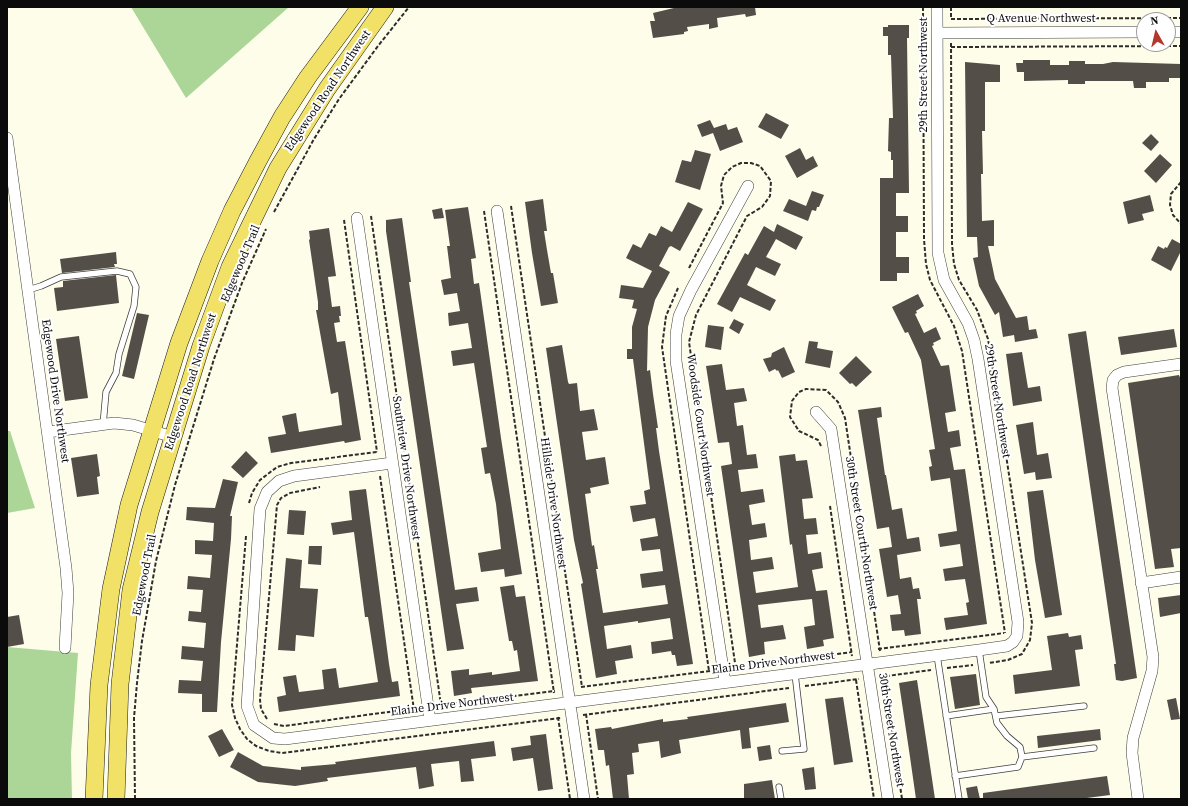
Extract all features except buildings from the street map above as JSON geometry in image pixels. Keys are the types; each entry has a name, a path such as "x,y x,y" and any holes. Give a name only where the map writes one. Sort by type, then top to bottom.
{"main road":[{"name":"Edgewood Road Northwest","path":"94,799 98,685 111,589 129,505 189,315 232,211 282,118 308,77 360,7"},
{"name":"Edgewood Road Northwest","path":"116,799 120,684 131,590 150,512 201,346 230,268 278,168 326,89 386,7"}],"street":[{"name":"29th Street Northwest","path":"937,7 938,253 944,280 968,323 974,340 978,359 1018,622 1017,636"},
{"name":"Q Avenue Northwest","path":"937,33 1136,32"},
{"name":"Edgewood Drive Northwest","path":"7,138 67,580 64,648"},
{"name":"Woodside Court Northwest","path":"725,682 676,361 676,334 680,316 691,290 748,186"},
{"name":"Hillside Drive Northwest","path":"497,212 584,799"},
{"name":"Southview Drive Northwest","path":"357,218 430,720"},
{"path":"1138,799 1132,753 1133,738 1152,671 1153,657 1112,388 1113,380 1117,375 1124,372 1181,364"},
{"name":"30th Street Courth Northwest","path":"816,412 831,429 868,664"},
{"path":"48,432 114,423 133,426 173,437"},
{"name":"Elaine Drive Northwest","path":"392,463 294,476 279,482 267,492 260,509 247,706 254,726 273,738 285,739 979,650 1007,646 1017,636"},
{"path":"1142,583 1181,577"},
{"name":"30th Street Northwest","path":"868,664 888,799"}],"lane":[{"path":"28,290 61,277 117,271 130,274 136,287 134,306 119,354 116,373 106,392 103,424"},
{"path":"955,776 1018,767 1022,757 1020,747 1007,736 997,723 994,709 986,697 979,650"},
{"path":"937,655 955,776 960,799"},
{"path":"782,751 804,749 795,674"},
{"path":"996,716 1084,706"},
{"path":"946,716 994,709"},
{"path":"1022,757 1094,748"},
{"path":"779,786 781,799"}],"path":[{"path":"273,213 314,139 339,99 409,7"},
{"path":"951,7 951,25"},
{"path":"951,19 1181,18"},
{"path":"946,47 1181,46"},
{"path":"688,270 723,204 721,186 724,175 732,167 741,163 751,163 760,166 771,181 770,196 762,207 747,216 696,315 689,342 737,673"},
{"path":"1181,182 1171,194 1170,205 1173,215 1181,224"},
{"path":"511,206 582,687"},
{"path":"484,211 555,696"},
{"path":"371,216 441,705"},
{"path":"344,220 377,457"},
{"name":"Edgewood Trail","path":"135,799 134,718 137,682 142,641 156,561 175,486 214,359 242,283 267,226"},
{"path":"681,283 668,309 663,331 662,347 709,671"},
{"path":"248,509 255,486 266,474 277,467 291,463 377,452"},
{"path":"379,473 414,715"},
{"path":"320,488 290,492 281,498 277,505 260,700 262,713 273,724 284,726 420,708"},
{"path":"246,532 232,705 235,718 240,728 247,738 256,746 269,751 282,753 564,717"},
{"path":"873,650 1004,633"},
{"path":"731,668 858,652"},
{"path":"576,688 715,670"},
{"path":"883,671 902,799"},
{"path":"856,675 874,799"},
{"path":"580,715 862,679"},
{"path":"436,706 560,690"},
{"path":"585,709 598,799"},
{"path":"557,712 570,799"}],"green space":[{"path":"131,7 289,7 186,98"},
{"path":"7,431 10,431 35,508 7,513"},
{"path":"7,647 78,653 71,753 72,799 7,799"}]}
